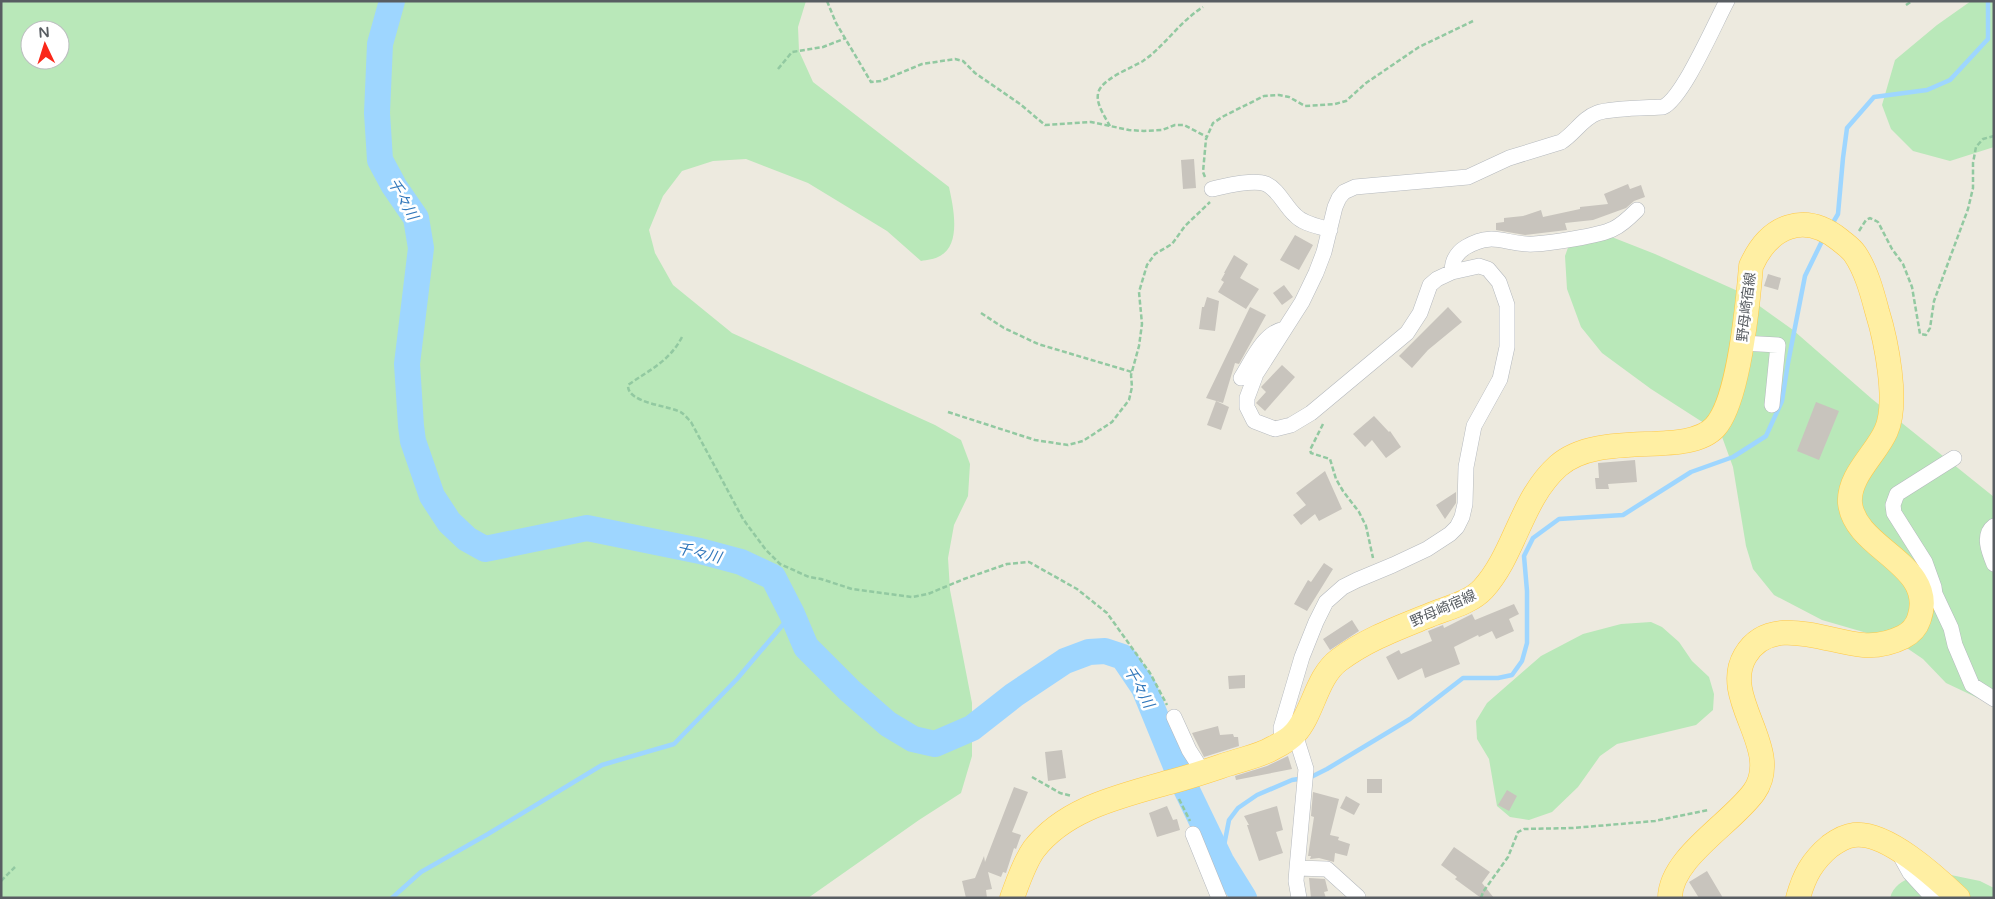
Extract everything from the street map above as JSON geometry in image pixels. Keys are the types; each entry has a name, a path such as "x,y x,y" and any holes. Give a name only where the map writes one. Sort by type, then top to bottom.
{"main road":[{"name":"野母崎宿線","path":"1288,738 1301,725 1317,690 1335,663 1371,639 1468,600 1483,589 1504,558 1527,509 1545,481 1571,457 1596,448 1688,440 1709,433 1722,419 1732,388 1742,343 1751,266 1762,246 1778,231 1788,227 1807,225 1834,236"},
{"path":"1670,898 1671,883 1681,869 1696,851 1747,801 1760,781 1762,767 1761,752 1743,698 1739,677 1740,667 1748,651 1763,639 1774,634 1787,632 1865,646 1892,642 1911,633 1917,625 1928,595 1902,564 1860,528 1854,517 1850,502 1853,487 1858,476 1886,434 1892,396 1881,324 1864,272 1857,256 1834,236"},
{"path":"1012,898 1024,867 1034,850 1057,827 1076,814 1112,798 1271,750 1288,738"},
{"path":"1798,898 1805,875 1813,862 1834,843 1845,837 1863,835 1897,849 1920,864 1958,898"}],"street":[{"path":"1299,898 1296,880 1306,769 1280,728 1302,656 1322,609 1343,587 1426,549 1457,527 1462,518 1465,504 1466,467 1474,426 1491,397 1504,364 1507,347 1508,312 1503,290 1499,282 1488,269 1479,266 1452,272 1430,285 1420,313 1408,333 1302,419 1284,428 1275,429 1254,421 1246,407 1247,398 1256,374 1285,329 1316,274 1339,198 1344,192 1356,187 1468,177 1509,158 1562,142 1582,123 1597,113 1663,107 1669,104 1681,90 1727,1"},
{"path":"1212,189 1245,183 1265,183 1274,190 1296,216 1308,223 1330,230"},
{"path":"1452,272 1454,257 1461,250 1481,240 1493,238 1532,244 1613,230 1625,222 1637,210"},
{"path":"1241,378 1264,342 1274,331 1285,329"},
{"path":"1742,343 1778,345 1772,405"},
{"path":"1954,458 1897,494 1893,506 1894,513 1925,562 1934,587 1928,595 1950,628 1972,685 1994,699"},
{"path":"1994,526 1989,532 1987,542 1994,564"},
{"path":"1174,717 1189,750 1202,772"},
{"path":"1193,834 1219,898"},
{"path":"1897,849 1910,873 1933,898"},
{"path":"1297,868 1327,869 1358,897"}],"path":[{"path":"826,1 872,82 922,64 955,58 963,61 975,74 1020,104 1045,125 1091,122 1144,131 1162,130 1175,125 1184,125 1207,137"},
{"path":"1906,5 1912,1"},
{"path":"1110,126 1097,94 1101,86 1144,60 1188,16 1203,7"},
{"path":"948,412 1035,440 1068,445 1083,441 1112,422 1129,400 1132,387 1132,372 1142,331 1139,292 1147,266 1155,254 1172,244 1185,226 1209,204 1212,197 1212,189 1206,182 1203,172 1207,137 1213,123 1264,96 1279,95 1289,97 1306,106 1335,104 1346,101 1366,83 1418,47 1473,20"},
{"path":"778,69 792,52 823,47 846,38"},
{"path":"1834,236 1870,218 1878,222 1892,249 1903,264 1912,287 1920,334 1926,335 1930,328 1934,301 1968,209 1973,188 1973,162 1976,148 1983,138 1994,136"},
{"path":"981,313 1004,328 1038,344 1132,372"},
{"path":"682,337 677,348 662,364 628,386 628,391 632,396 642,400 682,412 691,422 743,519 766,550 780,564 809,577 852,589 912,597 928,594 1007,564 1029,562 1077,589 1107,613 1150,673 1174,717"},
{"path":"1329,397 1330,408 1310,450 1311,453 1330,459 1336,479 1359,512 1366,526 1372,558 1385,569"},
{"path":"1032,777 1060,793 1075,797 1093,807"},
{"path":"1170,782 1193,827 1193,834"},
{"path":"1481,898 1483,892 1508,857 1515,836 1524,829 1573,828 1655,821 1710,809"},
{"path":"1,881 15,867"}],"green space":[{"path":"1,1 806,1 798,27 799,51 813,82 949,187 954,214 954,234 947,250 938,257 921,261 887,231 808,183 746,159 713,161 682,171 663,196 649,230 655,253 673,285 732,333 935,425 961,440 970,464 968,496 954,525 948,558 950,590 972,703 972,756 961,793 919,820 808,898 1,898"},
{"path":"1971,1 1994,1 1994,147 1950,161 1913,151 1891,129 1882,105 1895,60 1937,25"},
{"path":"1599,232 1655,254 1740,292 1793,330 1872,399 1994,497 1994,702 1982,700 1946,683 1923,659 1898,642 1822,620 1774,595 1753,569 1746,546 1733,467 1721,434 1651,389 1602,353 1581,327 1567,289 1565,256 1570,242"},
{"path":"1651,622 1662,627 1679,642 1692,661 1709,677 1714,694 1713,710 1696,725 1617,744 1600,756 1578,787 1552,812 1529,820 1510,817 1497,806 1489,759 1477,739 1476,721 1487,703 1541,656 1583,634 1621,624"},
{"path":"1946,874 1980,881 1994,888 1994,898 1890,898 1899,884 1913,877"}],"building":[{"path":"1194,159 1196,188 1183,189 1181,160"},
{"path":"1628,184 1630,189 1641,185 1645,197 1634,201 1626,208 1593,220 1565,223 1567,230 1525,235 1496,230 1496,223 1504,222 1504,218 1523,216 1541,210 1543,217 1580,209 1580,207 1608,204 1604,194"},
{"path":"1295,235 1313,245 1299,270 1280,260"},
{"path":"1234,255 1248,264 1240,278 1259,289 1246,309 1218,292 1224,282 1221,280 1224,273"},
{"path":"1768,274 1781,278 1778,290 1764,286"},
{"path":"1284,285 1293,297 1282,305 1273,293"},
{"path":"1207,297 1219,301 1215,331 1199,329 1202,307 1204,307"},
{"path":"1250,307 1266,315 1239,364 1235,363 1223,403 1206,398"},
{"path":"1448,307 1462,322 1428,350 1412,368 1399,356"},
{"path":"1282,365 1295,377 1265,411 1256,403 1266,392 1261,387"},
{"path":"1216,401 1229,407 1221,430 1207,425"},
{"path":"1816,402 1839,411 1819,460 1797,451"},
{"path":"1374,416 1390,431 1401,447 1386,458 1372,440 1365,447 1353,434"},
{"path":"1635,460 1637,482 1608,484 1609,489 1596,489 1595,478 1599,478 1598,463"},
{"path":"1325,471 1342,509 1319,521 1315,514 1301,525 1293,515 1306,505 1296,493"},
{"path":"1456,492 1456,503 1445,519 1436,505"},
{"path":"1324,563 1333,569 1307,611 1294,604 1308,580 1311,582"},
{"path":"1514,604 1519,614 1509,619 1514,631 1496,639 1492,631 1479,637 1478,635 1454,647 1460,664 1425,678 1422,668 1398,680 1386,657 1399,650 1401,654 1432,641 1428,631 1443,625 1444,628 1472,614 1475,620"},
{"path":"1352,620 1359,631 1330,650 1323,639"},
{"path":"1245,675 1245,688 1229,689 1228,676"},
{"path":"1218,726 1220,735 1233,734 1234,737 1238,737 1239,746 1204,757 1192,733"},
{"path":"1062,750 1066,778 1048,781 1045,752"},
{"path":"1288,756 1292,769 1236,780 1235,776 1267,766"},
{"path":"1367,779 1382,779 1382,793 1367,793"},
{"path":"1014,787 1028,792 1012,832 1021,835 1016,849 1014,848 1006,873 1003,872 1001,877 988,872 992,889 986,890 987,898 966,898 962,881 975,878 984,856 985,862"},
{"path":"1507,790 1517,796 1509,811 1498,805"},
{"path":"1313,792 1339,799 1330,835 1339,837 1338,840 1350,844 1347,856 1335,853 1334,862 1319,858 1310,859 1311,856 1308,856 1314,817 1311,816"},
{"path":"1346,796 1360,804 1354,815 1340,808"},
{"path":"1167,806 1173,820 1177,819 1180,830 1157,837 1149,813"},
{"path":"1277,806 1283,830 1276,832 1283,853 1259,861 1247,825 1249,825 1244,816"},
{"path":"1454,847 1490,872 1482,883 1494,898 1481,898 1455,879 1457,877 1441,865"},
{"path":"1707,871 1723,898 1699,898 1689,882"},
{"path":"1309,878 1325,879 1328,891 1324,892 1326,898 1311,898"}],"waterway":[{"name":"千々川","path":"392,1 380,44 377,113 380,160 394,186 416,218 421,248 407,364 411,426 413,441 432,496 449,522 467,539 485,549 587,528 700,551 741,562 773,577 806,647 849,690 888,724 913,739 935,744 972,728 1014,695 1065,661 1089,652 1105,651 1123,657 1144,688 1180,776 1221,861 1244,898"},
{"path":"1831,226 1838,214 1847,128 1874,97 1927,90 1950,80 1988,39 1988,1"},
{"path":"1221,861 1229,820 1238,808 1257,795 1292,780 1311,777 1327,769 1410,719 1463,678 1498,678 1512,675 1522,661 1527,643 1527,591 1524,556 1533,538 1559,519 1623,515 1691,472 1733,457 1766,436 1782,401 1805,276 1824,237"},
{"path":"392,898 421,872 602,765 674,744 737,679 792,614"}]}
